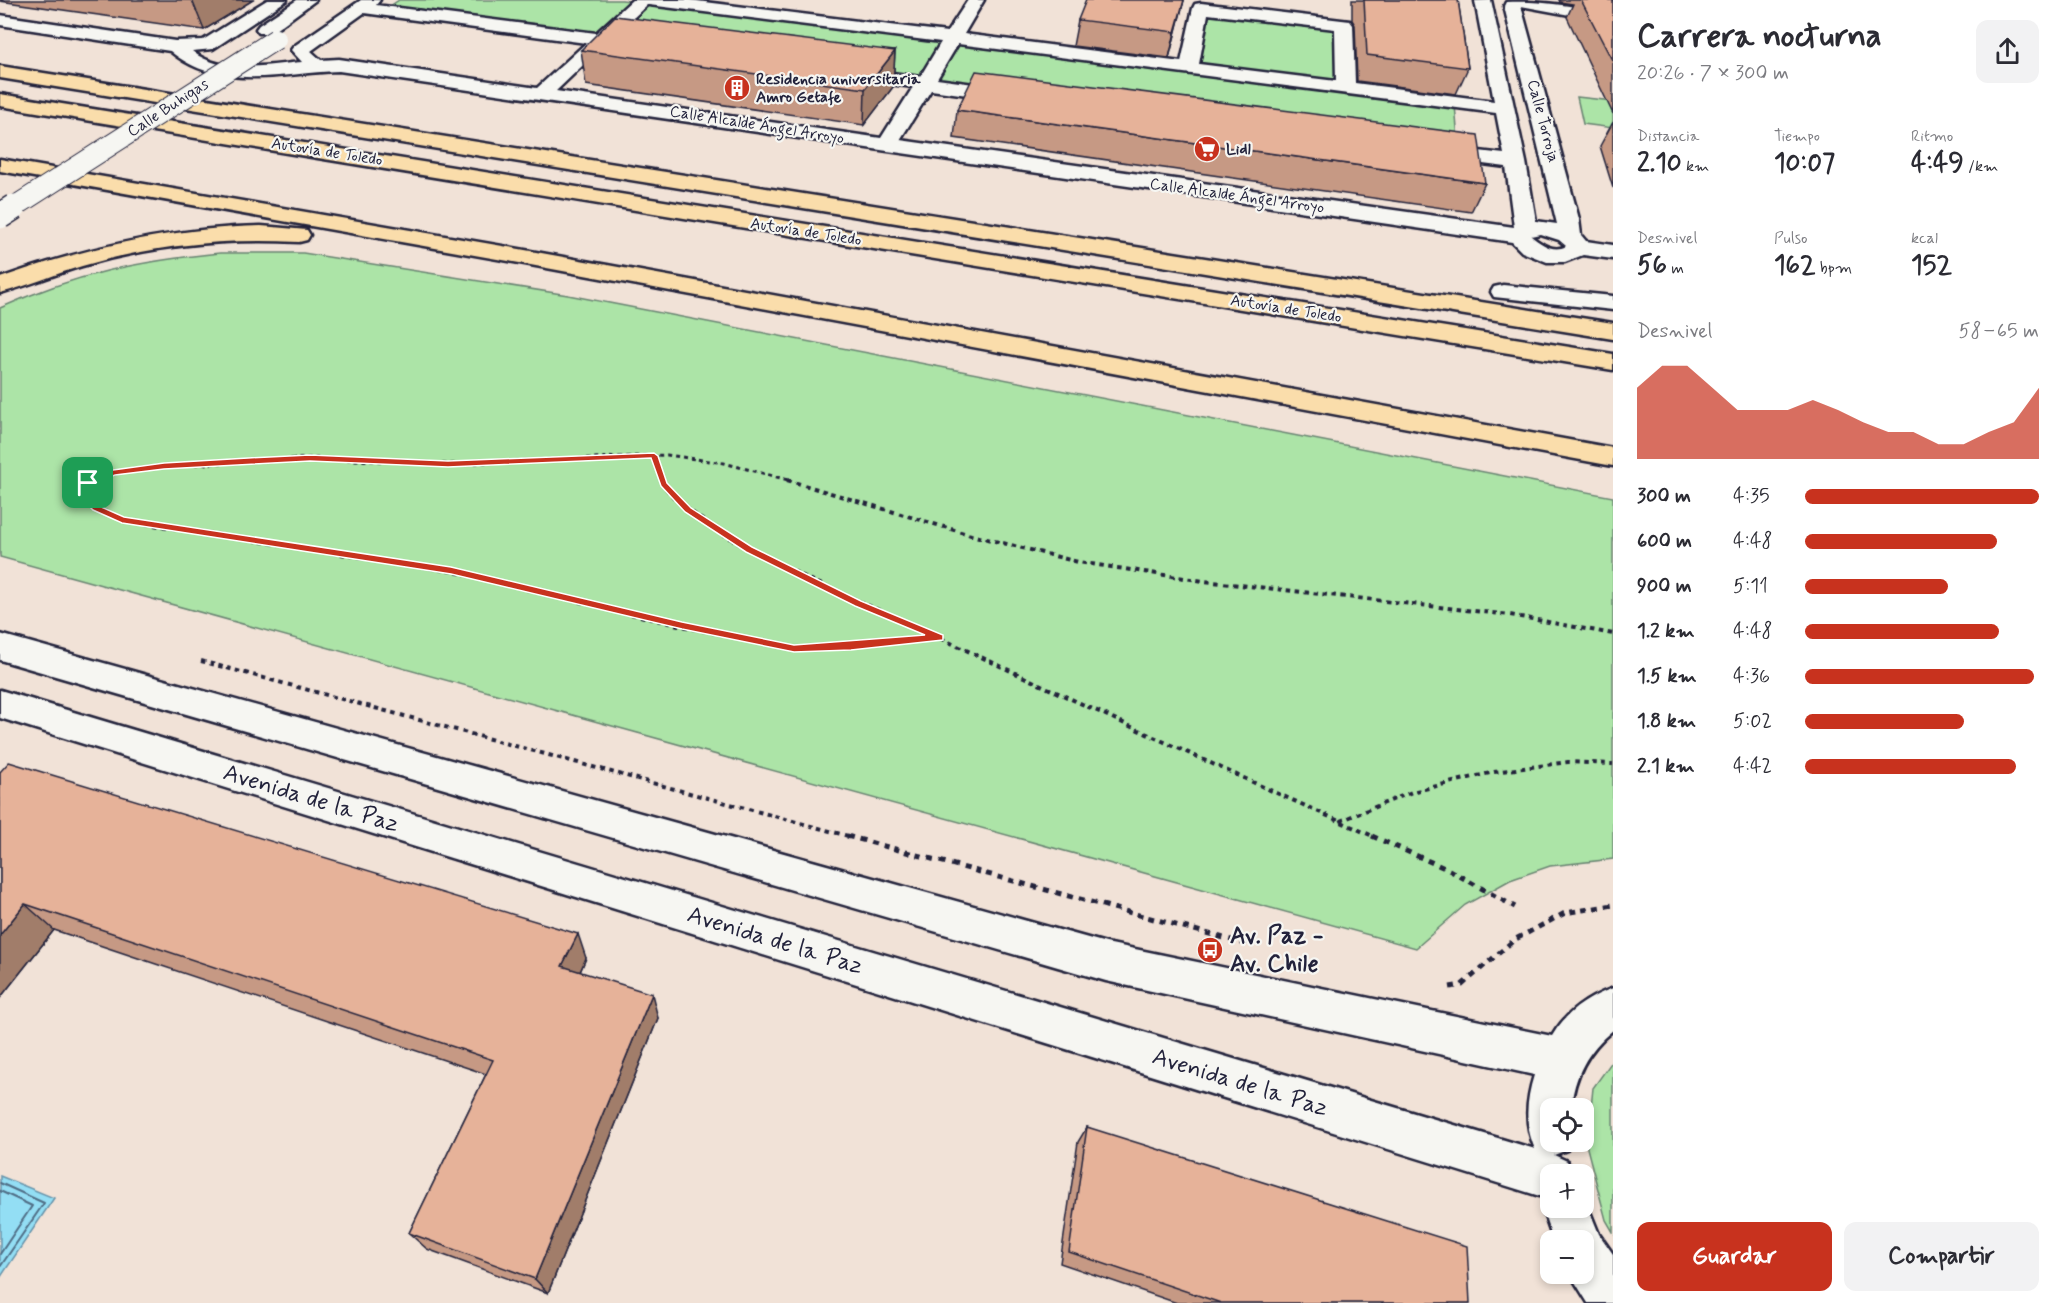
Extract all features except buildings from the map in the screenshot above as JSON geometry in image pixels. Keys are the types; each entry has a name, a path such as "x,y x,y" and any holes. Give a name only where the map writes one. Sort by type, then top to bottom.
{"highway":[{"name":"Autovía de Toledo","path":"0,72 1613,331"},
{"name":"Autovía de Toledo","path":"0,100 1613,362"},
{"path":"0,165 525,257 1613,457"},
{"path":"0,286 45,269 117,249 179,237 235,233 287,234 525,257"},
{"path":"1337,287 1503,292"}],"street":[{"path":"175,46 207,45 279,0"},
{"path":"543,93 642,0"},
{"path":"649,0 1505,108"},
{"path":"887,145 976,0"},
{"path":"1482,1 1520,2 1613,18"},
{"name":"Calle Torroja","path":"1482,1 1516,162 1525,238 1533,274 1522,284 1503,292"},
{"name":"Calle Torroja","path":"1520,2 1568,219 1573,258"},
{"path":"316,65 300,50 367,4 658,47"},
{"name":"Calle Buhigas","path":"0,195 253,37 314,6"},
{"name":"Calle Buhigas","path":"0,216 276,39 314,6"},
{"path":"1189,68 1201,8 1344,25 1346,88"},
{"name":"Calle Alcalde Ángel Arroyo","path":"0,20 175,46 185,57 215,70 261,72 316,65 339,65 1525,238 1548,229 1573,258 1613,252"},
{"path":"832,71 1032,98"},
{"path":"1422,150 1516,162"},
{"path":"1573,258 1609,303"},
{"path":"1503,292 1609,303"},
{"path":"0,647 1106,962 1560,1059"},
{"name":"Avenida de la Paz","path":"0,704 1540,1174"},
{"path":"1550,1098 1560,1059 1597,1014 1613,1008"},
{"path":"1594,1268 1613,1299"}],"path":[{"path":"939,637 794,649 671,623 451,571 122,520 96,508 86,498 88,483 113,472 164,466 310,458 448,464 667,455 735,466 971,535 1078,562 1204,581 1510,615 1613,634"},
{"path":"654,456 664,484 688,510 749,549 858,603 939,637 1234,775 1449,870 1515,907"},
{"path":"197,660 1260,947"},
{"path":"1339,821 1412,792 1494,772 1568,762 1613,764"},
{"path":"1439,989 1462,985 1514,940 1565,913 1613,905"}],"green space":[{"path":"399,0 622,0 1197,72 1207,11 1335,27 1338,89 1455,105 1459,152 387,8"},
{"path":"1577,97 1613,101 1613,128 1583,124"},
{"path":"220,253 303,253 568,295 1613,497 1613,859 1550,866 1510,880 1465,905 1416,948 0,557 0,308 55,286 108,271 162,260"},
{"path":"1613,1060 1613,1232 1606,1220 1594,1175 1594,1164 1591,1164 1588,1152 1594,1152 1593,1088"}],"water":[{"path":"0,1176 54,1198 0,1278"}],"place":[{"name":"Residencia universitaria Amro Getafe","path":"737,88"},
{"name":"Lidl","path":"1207,149"},
{"name":"Av. Paz - Av. Chile","path":"1210,950"}],"route":[{"path":"654,456 664,484 688,510 749,549 858,603 939,637 794,649 682,626 451,571 122,520 96,508 86,498 88,483 113,472 164,466 310,458 448,464 654,456"}]}
